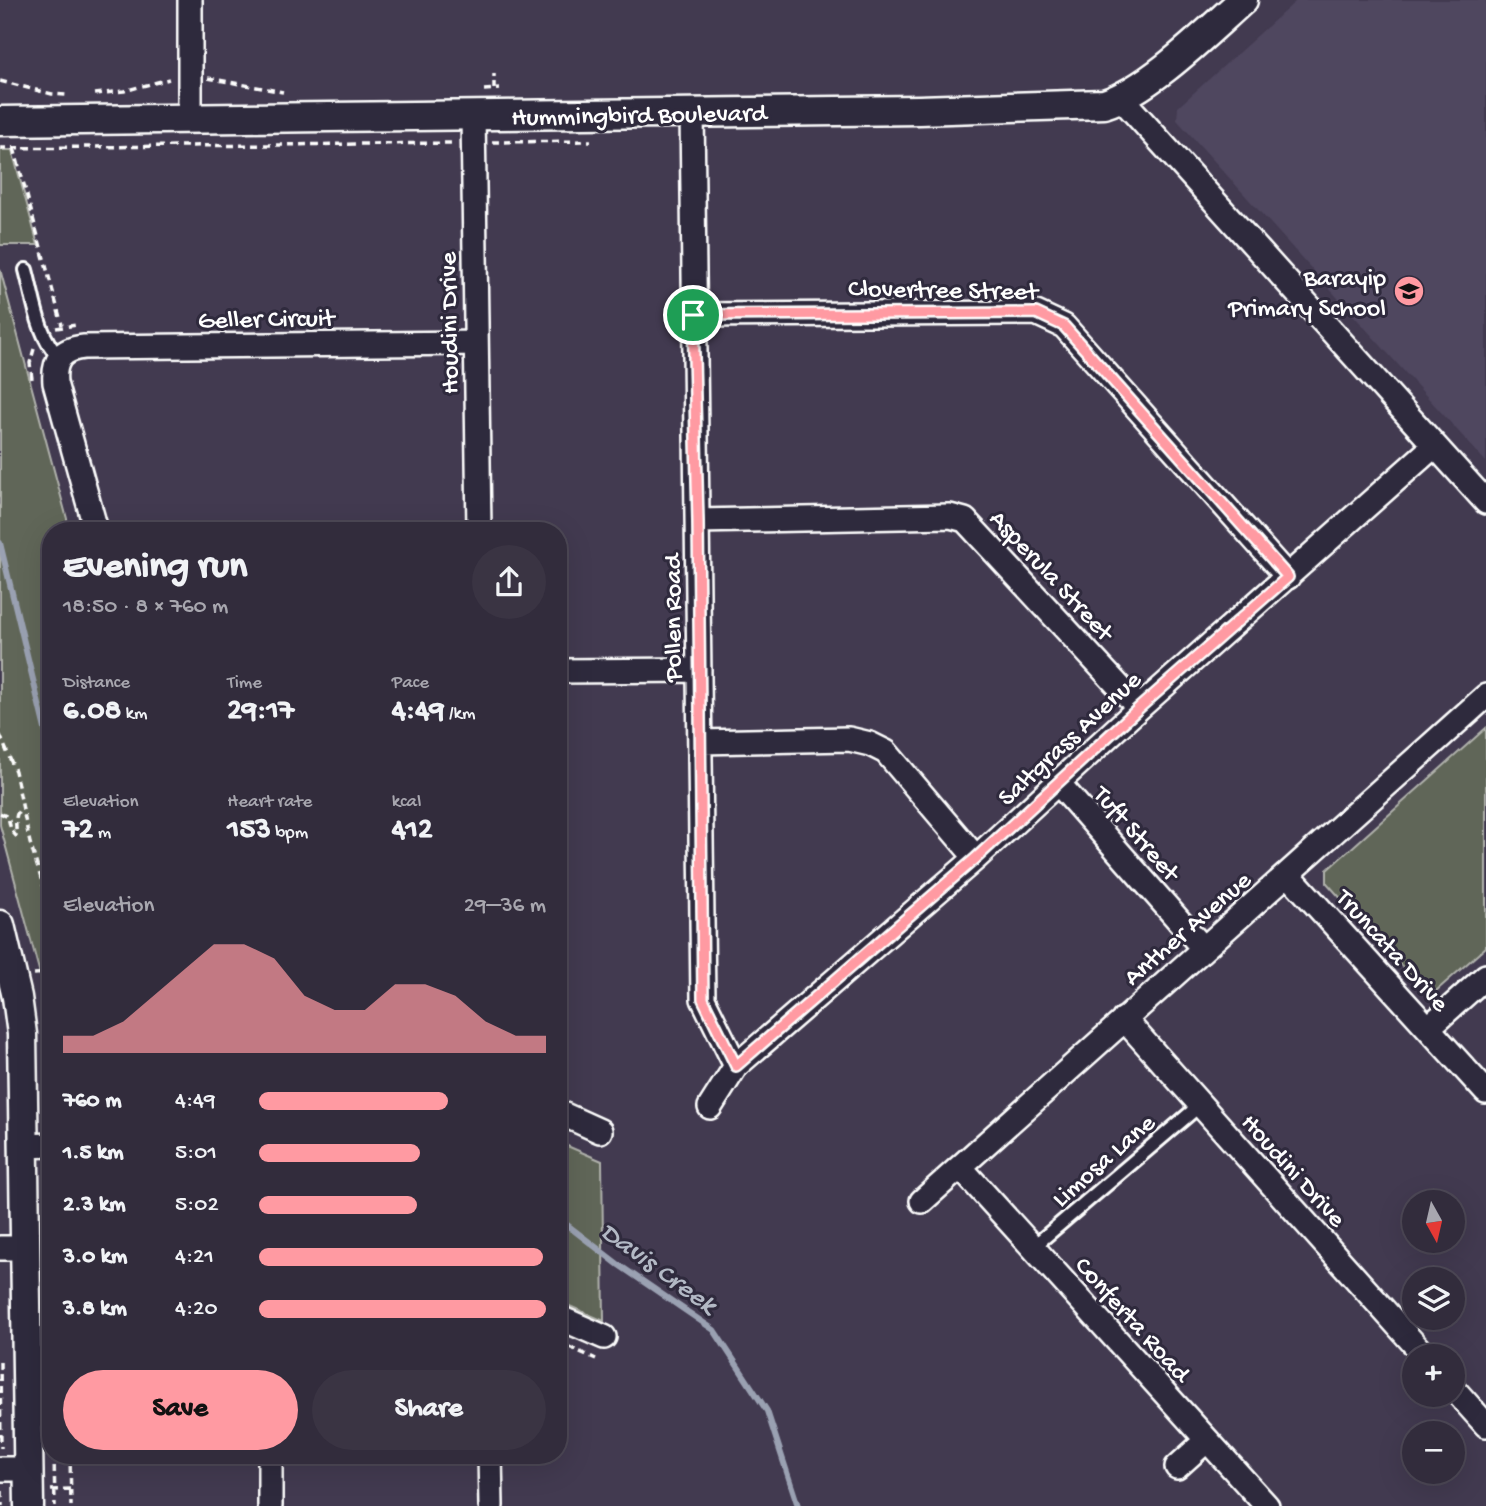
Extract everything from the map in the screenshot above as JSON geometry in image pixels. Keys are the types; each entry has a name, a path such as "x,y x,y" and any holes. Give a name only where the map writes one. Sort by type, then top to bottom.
{"street":[{"path":"190,0 190,119"},
{"name":"Hummingbird Boulevard","path":"0,121 919,110 1104,104 1122,99 1186,51 1242,0"},
{"path":"1122,99 1486,502"},
{"name":"Pollen Road","path":"692,112 703,999 736,1066"},
{"name":"Houdini Drive","path":"476,116 479,522"},
{"name":"Clovertree Street","path":"693,315 1036,313 1049,317 1064,326 1288,577"},
{"name":"Geller Circuit","path":"64,353 476,343"},
{"path":"64,353 54,369 55,383 94,522"},
{"name":"Saltgrass Avenue","path":"736,1066 976,858 1139,708 1434,446"},
{"name":"Asperula Street","path":"698,521 950,516 965,520 1139,708"},
{"path":"567,671 699,670"},
{"name":"Anther Avenue","path":"922,1201 1486,696"},
{"path":"700,742 849,739 870,744 886,752 976,858"},
{"name":"Tuft Street","path":"1059,784 1203,948"},
{"name":"Truncata Drive","path":"1288,874 1486,1092"},
{"path":"0,925 13,979 38,1146 13,1248 10,1469 29,1506"},
{"path":"1428,1028 1486,976"},
{"name":"Houdini Drive","path":"1124,1019 1414,1344"},
{"path":"710,1107 736,1066"},
{"path":"567,1116 600,1131"},
{"name":"Conferta Road","path":"960,1167 1267,1506"},
{"path":"567,1321 604,1337"},
{"path":"1465,1401 1486,1424"},
{"path":"1177,1467 1207,1440"},
{"path":"270,1464 270,1506"},
{"path":"490,1464 491,1506"}],"lane":[{"path":"26,270 43,333 50,348 64,353"},
{"name":"Limosa Lane","path":"1033,1248 1200,1105"}],"path":[{"path":"210,78 287,93"},
{"path":"86,94 124,92 170,79"},
{"path":"0,81 52,94 75,95"},
{"path":"476,116 508,89"},
{"path":"0,148 476,116 591,141"},
{"path":"14,148 62,326 64,353"},
{"path":"62,326 88,325"},
{"path":"0,735 15,771 30,843 42,882"},
{"path":"0,813 8,817 11,830 16,836 17,814 19,809 24,807"},
{"path":"567,1346 596,1359"},
{"path":"0,1363 10,1469 2,1506"},
{"path":"54,1464 55,1506"},
{"path":"70,1464 71,1506"}],"shaded area":[{"name":"Barayip Primary School","path":"1297,0 1486,0 1486,462 1177,120 1178,107"}],"green space":[{"path":"0,150 12,150 38,245 0,245"},
{"path":"0,269 68,522 42,522 42,981 0,825"},
{"path":"1486,728 1486,947 1436,991 1423,990 1327,883 1327,870"},
{"path":"567,1146 602,1161 604,1321 567,1305"}],"waterway":[{"name":"Davis Creek","path":"0,543 42,717"},
{"name":"Davis Creek","path":"567,1225 619,1265 714,1330 767,1411 798,1506"}],"place":[{"name":"Barayip Primary School","path":"1409,291"}],"route":[{"path":"1036,313 1049,317 1064,326 1288,577 1139,708 976,858 736,1066 703,999 693,315 1036,313"}]}
